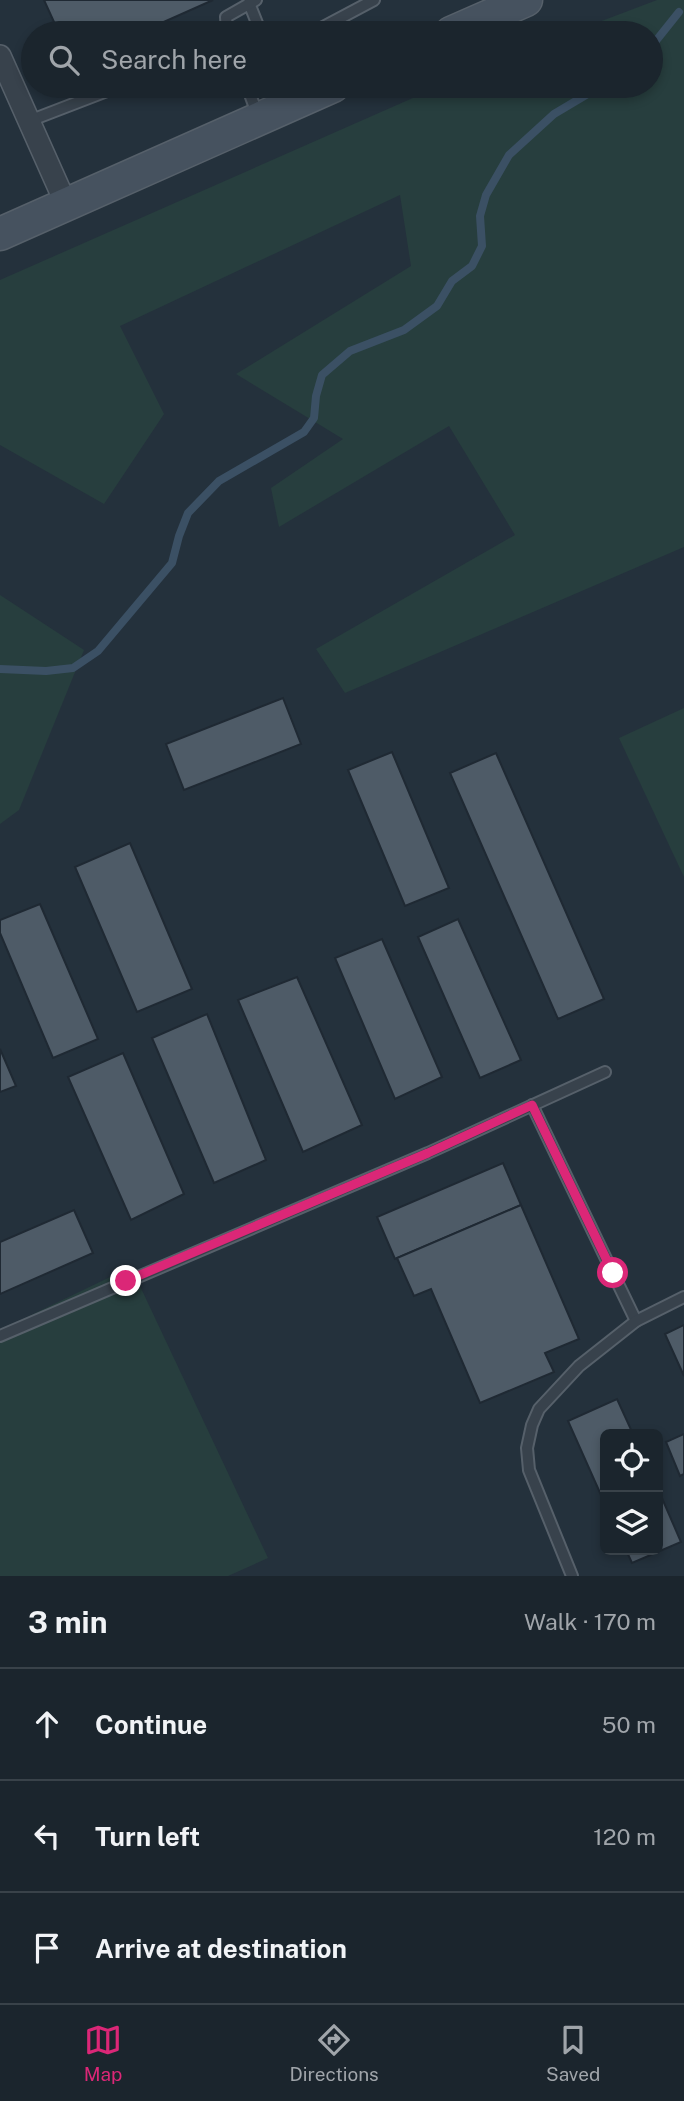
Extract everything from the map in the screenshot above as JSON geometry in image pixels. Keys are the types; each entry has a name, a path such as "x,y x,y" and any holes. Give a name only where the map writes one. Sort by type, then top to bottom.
{"main road":[{"path":"476,10 526,0"},
{"path":"0,234 305,98"}],"street":[{"path":"0,56 66,204"}],"lane":[{"path":"335,21 374,0"},
{"path":"225,21 226,17 252,2 258,21"},
{"path":"29,121 89,98"},
{"path":"252,98 259,118"},
{"path":"0,1336 428,1153 605,1072"},
{"path":"532,1105 636,1321"},
{"path":"572,1576 529,1470 528,1437 539,1409 579,1366 636,1321 684,1297"}],"green space":[{"path":"657,0 684,0 684,547 345,693 316,649 515,535 449,426 279,527 271,488 343,439 236,374 411,266 400,195 120,326 164,414 104,504 0,445 0,280 413,98 663,98 663,21 602,21"},
{"path":"0,595 84,650 19,810 0,824"},
{"path":"684,708 684,877 619,738"},
{"path":"131,1267 268,1558 228,1576 0,1576 0,1330"}],"building":[{"path":"44,0 213,0 166,21 54,21"},
{"path":"283,698 301,744 184,790 166,744"},
{"path":"392,752 449,888 405,906 348,770"},
{"path":"496,753 604,999 558,1019 450,773"},
{"path":"130,843 192,989 137,1012 75,867"},
{"path":"40,904 98,1039 53,1058 0,933 0,920"},
{"path":"458,919 521,1060 480,1078 418,937"},
{"path":"382,939 442,1077 395,1099 335,958"},
{"path":"297,977 362,1125 303,1152 238,1000"},
{"path":"207,1014 266,1160 214,1183 152,1038"},
{"path":"0,1049 16,1086 0,1092"},
{"path":"123,1053 184,1194 131,1220 68,1077"},
{"path":"503,1163 521,1205 395,1259 377,1217"},
{"path":"521,1205 579,1339 545,1353 554,1372 480,1403 431,1289 414,1296 397,1258"},
{"path":"74,1210 93,1253 0,1294 0,1242"},
{"path":"684,1325 684,1376 665,1334"},
{"path":"617,1399 631,1429 600,1429 600,1493 568,1421"},
{"path":"684,1434 684,1474 680,1476 666,1442"},
{"path":"663,1501 681,1542 663,1550"},
{"path":"628,1555 651,1555 632,1563"}],"waterway":[{"path":"663,32 679,12"},
{"path":"0,669 46,671 73,668 98,651 172,563 188,513 219,481 304,432 314,418 322,375 350,351 404,330 437,306 452,281 472,266 482,246 480,216 486,195 509,155 554,114 581,98"}],"route":[{"path":"126,1281 428,1153 532,1105 613,1273"}]}
